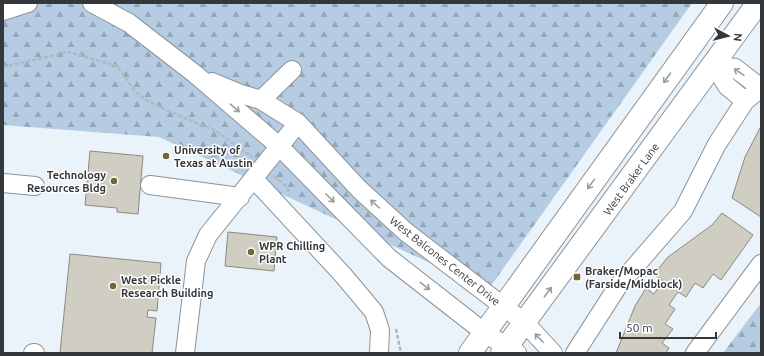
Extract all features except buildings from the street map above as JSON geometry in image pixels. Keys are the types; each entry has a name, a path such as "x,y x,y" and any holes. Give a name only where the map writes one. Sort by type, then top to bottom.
{"main road":[{"path":"470,353 722,3"},
{"name":"West Braker Lane","path":"509,351 525,323 758,3"},
{"path":"690,47 714,65"}],"street":[{"path":"3,11 28,3"},
{"name":"West Balcones Center Drive","path":"92,3 129,23 195,74 279,146 389,258 509,351"},
{"path":"575,353 618,286 683,211 717,144 745,101 761,88 735,68 714,65"},
{"path":"714,65 727,86 745,101"},
{"path":"261,100 292,70"},
{"name":"West Balcones Center Drive","path":"195,74 241,94 261,100 298,123 358,189 406,232 525,323 553,353"},
{"path":"185,353 196,261 208,235 298,123"},
{"path":"259,173 374,312 380,330 379,353"},
{"path":"3,182 35,186"},
{"path":"150,184 240,197"},
{"path":"695,353 761,264"}],"path":[{"path":"3,66 69,52 117,66 135,91 146,100 216,131 259,173 286,186 292,198"},
{"path":"395,327 401,353"}],"green space":[{"path":"3,3 692,3 488,290 159,137 3,125"},
{"path":"761,303 761,353 723,353"}],"place":[{"name":"University of Texas at Austin","path":"166,156"},
{"name":"Technology Resources Bldg","path":"114,181"},
{"name":"WPR Chilling Plant","path":"251,252"},
{"name":"Braker/Mopac (Farside/Midblock)","path":"577,277"},
{"name":"West Pickle Research Building","path":"113,286"}]}
